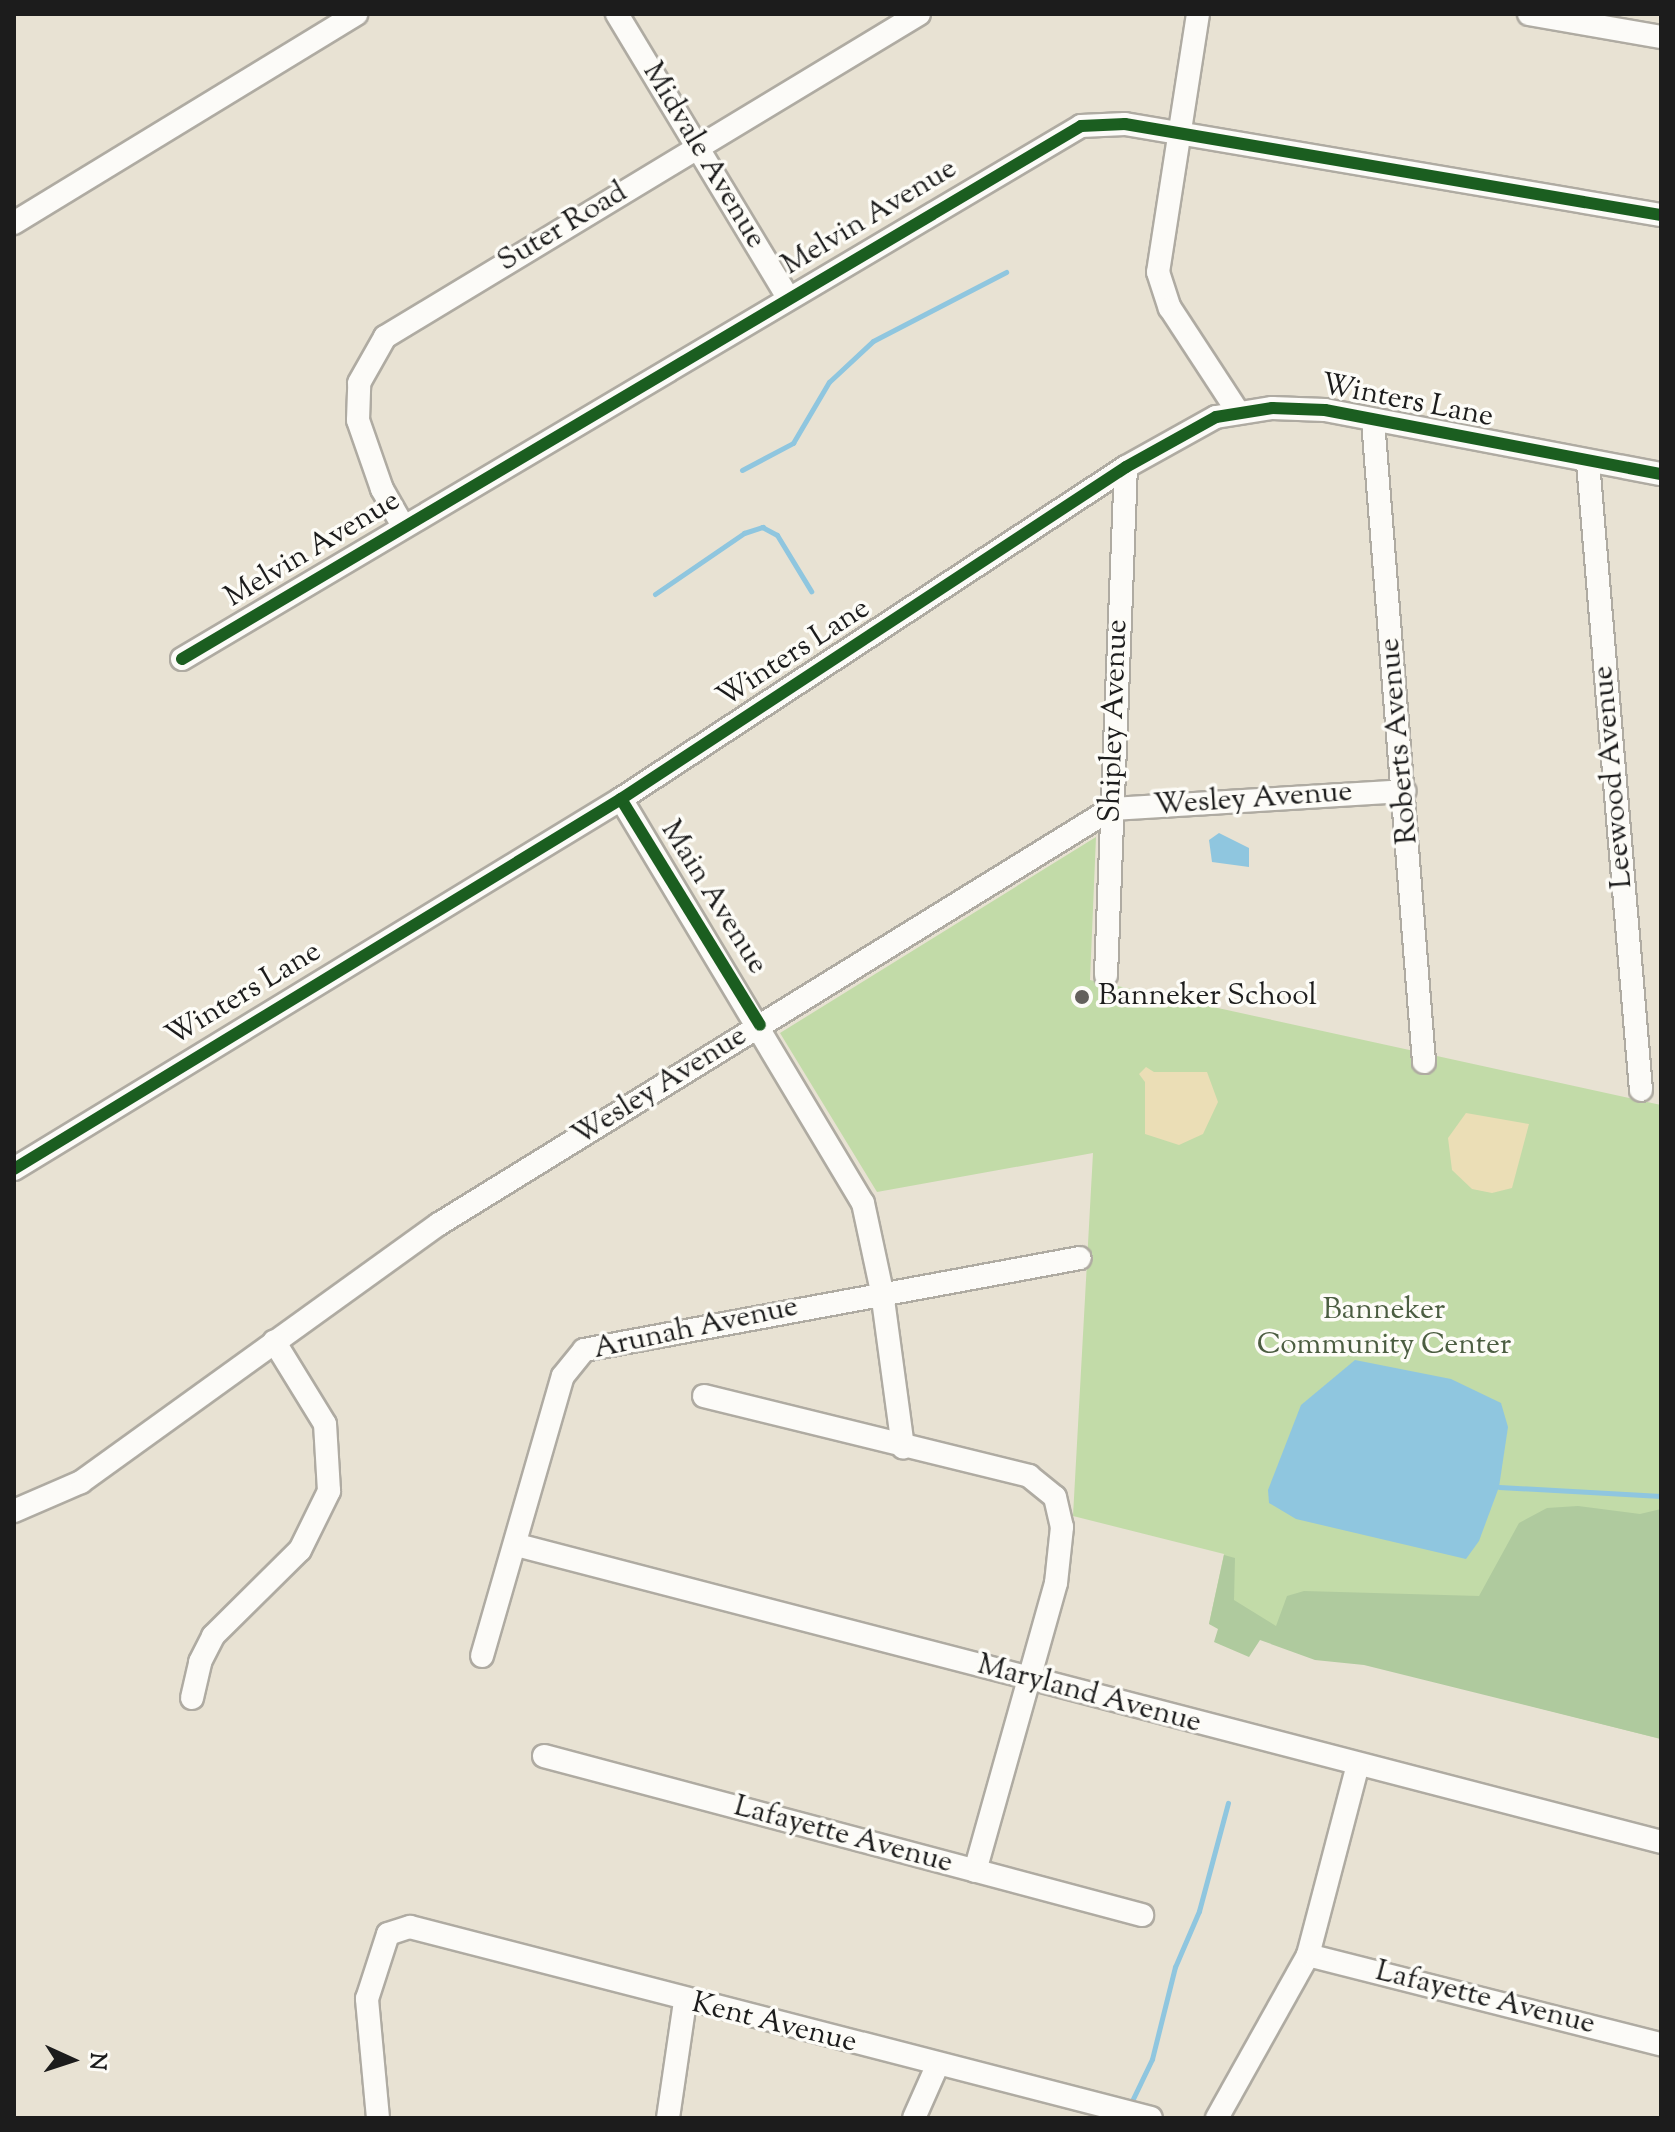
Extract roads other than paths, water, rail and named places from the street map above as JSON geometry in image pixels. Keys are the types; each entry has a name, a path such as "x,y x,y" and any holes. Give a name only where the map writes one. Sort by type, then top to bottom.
{"street":[{"path":"14,223 356,14"},
{"name":"Midvale Avenue","path":"617,14 788,297"},
{"name":"Suter Road","path":"403,526 382,489 358,420 359,383 374,350 401,325 919,14"},
{"path":"1198,14 1158,248 1162,291 1238,412"},
{"path":"1529,14 1661,37"},
{"name":"Melvin Avenue","path":"182,659 1060,135 1103,123 1661,215"},
{"name":"Winters Lane","path":"14,1169 621,799 1182,433 1238,412 1298,408 1661,474"},
{"name":"Roberts Avenue","path":"1373,421 1424,1062"},
{"name":"Leewood Avenue","path":"1588,463 1641,1090"},
{"name":"Shipley Avenue","path":"1106,975 1126,467"},
{"name":"Wesley Avenue","path":"14,1511 81,1482 439,1224 1111,809 1404,791"},
{"name":"Main Avenue","path":"621,799 760,1025 863,1203 882,1292 903,1448"},
{"name":"Arunah Avenue","path":"482,1656 517,1545 563,1376 584,1350 882,1292 1080,1258"},
{"path":"192,1698 213,1636 300,1550 329,1491 325,1424 274,1341"},
{"path":"704,1396 903,1448 1029,1476 1055,1497 1061,1555 1031,1680 975,1871"},
{"name":"Maryland Avenue","path":"517,1545 1661,1842"},
{"name":"Lafayette Avenue","path":"544,1756 1142,1915"},
{"path":"1217,2118 1308,1955 1358,1764"},
{"name":"Kent Avenue","path":"378,2118 367,1999 381,1947 388,1934 398,1929 426,1928 685,2001 1151,2118"},
{"name":"Lafayette Avenue","path":"1308,1955 1661,2044"},
{"path":"668,2118 685,2001"},
{"path":"914,2118 937,2066"}],"water":[{"path":"1219,833 1249,848 1249,867 1212,862 1209,840"},
{"path":"1355,1360 1451,1379 1501,1403 1508,1427 1499,1487 1479,1541 1466,1559 1296,1519 1269,1503 1268,1490 1301,1405"}],"waterway":[{"path":"742,470 793,443 829,382 873,341 1006,272"},
{"path":"762,527 777,535 811,591"},
{"path":"655,594 744,533 763,527"},
{"path":"1499,1487 1661,1496"},
{"path":"1130,2105 1152,2059 1175,1967 1199,1911 1228,1803"}],"place":[{"name":"Banneker School","path":"1082,997"}],"park label":[{"name":"Banneker Community Center","path":"1384,1328"}]}
